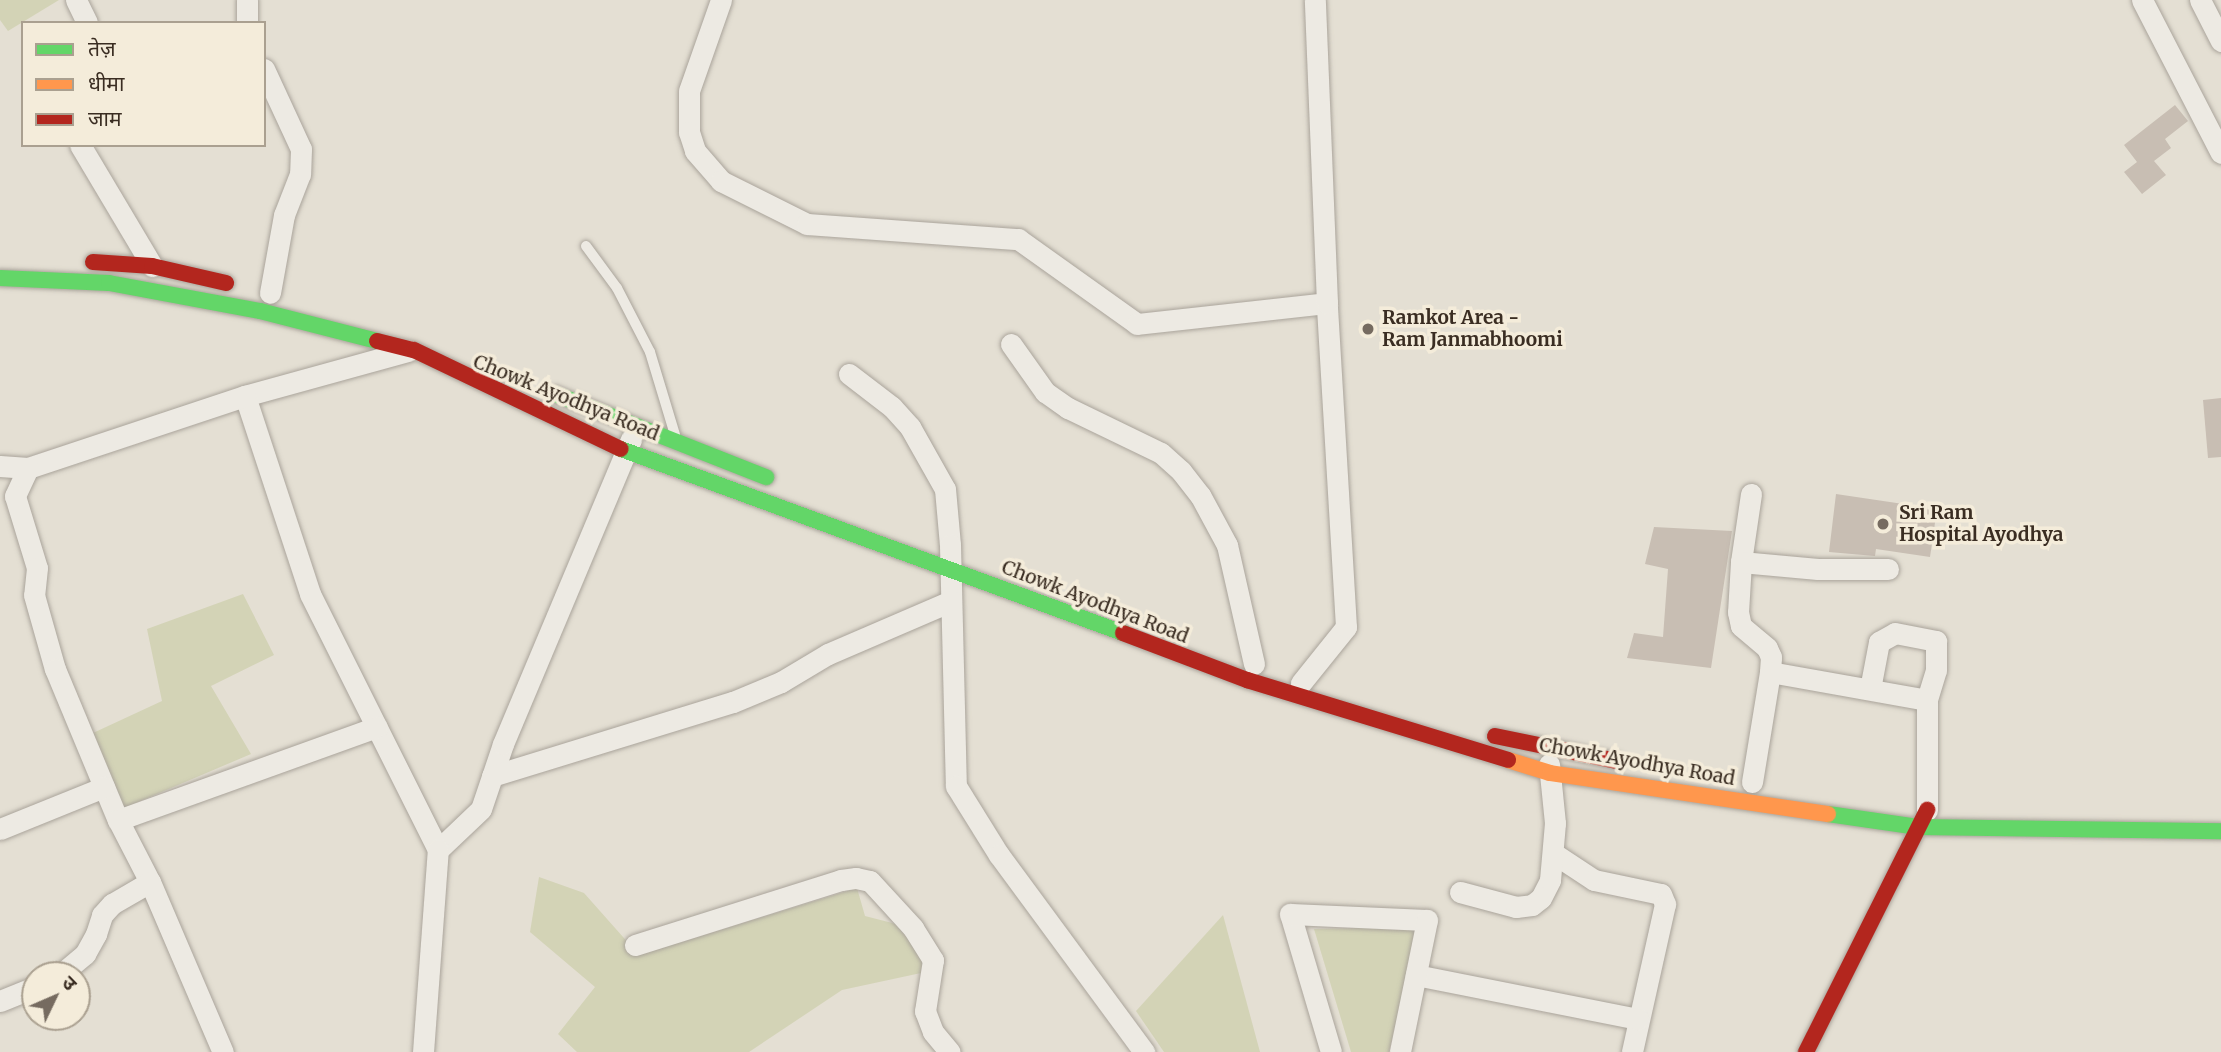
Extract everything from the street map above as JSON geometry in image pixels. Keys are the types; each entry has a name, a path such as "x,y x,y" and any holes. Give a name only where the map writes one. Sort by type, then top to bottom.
{"main road":[{"path":"83,261 152,266 264,291"},
{"path":"0,278 109,284 260,311 414,350 626,451 951,551 1247,680 1550,774 1925,814 2221,831"},
{"name":"Chowk Ayodhya Road","path":"334,313 435,344 485,365"},
{"name":"Chowk Ayodhya Road","path":"535,386 636,428 787,485"},
{"name":"Chowk Ayodhya Road","path":"1247,662 1301,683 1466,729 1631,763"},
{"path":"1805,1052 1925,814"}],"street":[{"path":"76,0 86,21"},
{"path":"247,0 247,21"},
{"path":"721,0 689,91 689,132 695,151 721,181 807,225 1018,239 1137,324 1328,303"},
{"path":"1301,683 1346,627 1315,0"},
{"path":"2142,0 2221,153"},
{"path":"2200,0 2221,41"},
{"path":"264,291 285,215 300,174 301,149 266,73"},
{"path":"81,147 152,266"},
{"path":"0,466 28,468 244,397 435,344"},
{"path":"1011,344 1045,392 1068,408 1161,453 1181,471 1200,495 1227,545 1247,662"},
{"path":"849,374 892,407 910,427 945,489 951,551 956,786 999,855 1144,1052"},
{"path":"244,397 310,594 438,850 423,1052"},
{"path":"438,850 481,809 492,776 636,428"},
{"path":"28,468 7,500 37,568 34,594 55,668 118,820 150,882 223,1052"},
{"path":"1751,494 1741,562 1739,621 1750,636 1767,648 1771,657 1752,782"},
{"path":"1741,562 1818,569 1888,569"},
{"path":"492,776 733,702 781,682 828,654 951,601"},
{"path":"1870,690 1879,642 1895,633 1936,641 1936,670 1927,699 1925,814"},
{"path":"1770,672 1927,699"},
{"path":"118,820 377,727"},
{"path":"1460,892 1516,907 1532,905 1541,898 1550,880 1555,823 1548,748"},
{"path":"0,829 104,787"},
{"path":"1553,853 1594,880 1661,894 1665,904 1632,1052"},
{"path":"635,946 841,880 856,877 870,881 913,928 933,960 925,1011 933,1032 950,1052"},
{"path":"77,961 85,954 107,909 150,882"},
{"path":"1331,1052 1290,914 1427,920 1400,1052"},
{"path":"1416,975 1638,1018"},
{"path":"0,1001 21,993"}],"lane":[{"path":"586,246 617,288 650,352 678,444"}],"green space":[{"path":"0,0 59,0 8,31 0,20"},
{"path":"243,594 274,655 211,686 251,754 124,808 93,733 162,701 147,629"},
{"path":"539,877 584,893 639,955 857,888 865,916 896,924 923,958 921,973 842,990 749,1052 577,1052 558,1034 595,987 530,932"},
{"path":"1223,915 1260,1052 1164,1052 1136,1011"},
{"path":"1418,927 1389,1052 1351,1052 1314,929"}],"building":[{"path":"2175,105 2188,121 2165,139 2171,148 2154,161 2166,175 2142,194 2124,172 2137,162 2124,145"},
{"path":"2221,398 2221,457 2208,458 2203,400"},
{"path":"1836,494 1937,509 1930,557 1876,549 1875,556 1829,552"},
{"path":"1654,527 1732,531 1711,668 1627,658 1634,633 1663,637 1668,569 1645,564"}],"traffic: fast":[{"path":"0,278 109,283 260,311 377,341"},
{"path":"555,394 766,477"},
{"path":"621,449 1123,633"},
{"path":"1828,814 1918,827 2221,831"}],"traffic: slow":[{"path":"1508,760 1550,773 1828,814"}],"traffic: jam":[{"path":"93,262 152,266 226,283"},
{"path":"377,341 414,350 621,449"},
{"path":"1123,633 1247,680 1508,760"},
{"path":"1495,736 1617,761"},
{"path":"1806,1052 1927,810"}],"place":[{"name":"Ramkot Area - Ram Janmabhoomi","path":"1368,329"},
{"name":"Sri Ram Hospital Ayodhya","path":"1883,524"}]}
